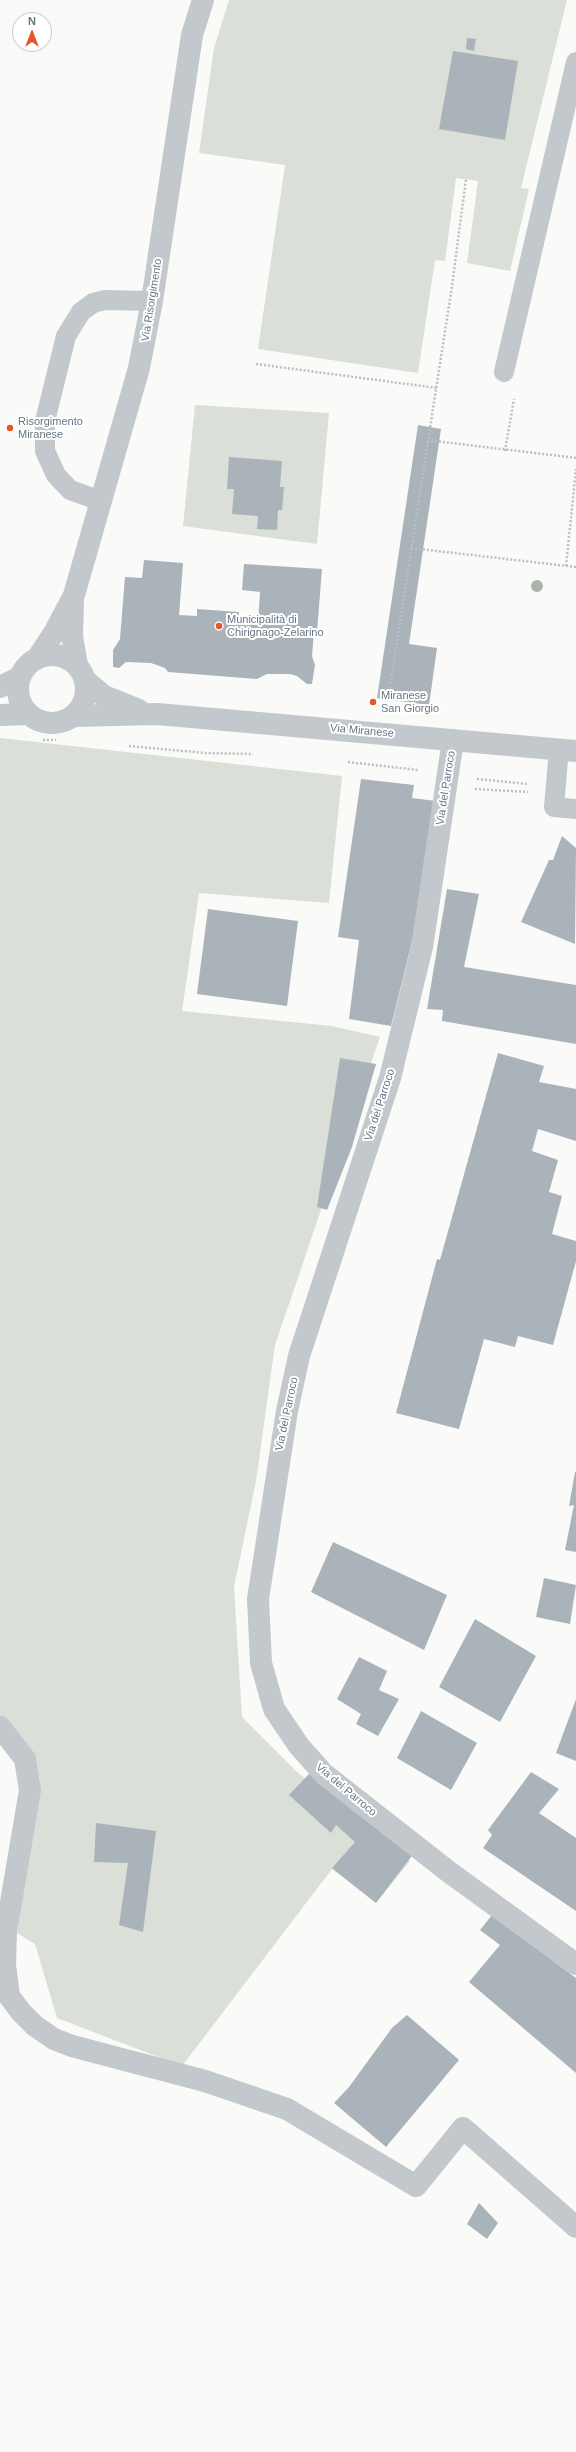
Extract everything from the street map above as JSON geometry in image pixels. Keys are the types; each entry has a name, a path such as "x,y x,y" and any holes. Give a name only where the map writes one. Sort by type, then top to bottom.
{"street":[{"name":"Via Risorgimento","path":"38,657 54,633 74,595 136,384 152,301 192,35 202,0"},
{"name":"Via Risorgimento","path":"74,595 72,636 81,673"},
{"name":"Via Miranese","path":"38,657 54,654 70,660 104,696 148,713"},
{"path":"29,714 19,697 20,677 25,668 38,657"},
{"path":"74,716 86,697 81,673"},
{"path":"0,688 20,677"},
{"name":"Via Miranese","path":"0,715 29,714 48,722 62,721 74,716 148,713 568,750"},
{"name":"Via del Parroco","path":"453,740 422,947 390,1078 299,1356 278,1454 258,1599 258,1636 261,1663 267,1690 274,1709 299,1746 324,1774 449,1872 576,1964"},
{"path":"0,1727 25,1759 30,1790 6,1932 5,1965 9,1996 20,2012 35,2026 54,2039 72,2046 205,2081 287,2109 416,2186 463,2128 576,2227"}],"lane":[{"path":"504,372 576,62"},
{"path":"101,501 70,490 56,475 50,462 45,450 43,436 52,390 66,336 81,312 93,303 104,300 152,301"},
{"path":"568,750 554,807 576,809"}],"path":[{"path":"388,700 427,440 437,388 466,179"},
{"path":"256,364 437,388"},
{"path":"505,451 514,396"},
{"path":"427,440 505,451 576,458"},
{"path":"566,566 576,469"},
{"path":"411,548 576,568"},
{"path":"41,739 63,741"},
{"path":"123,745 206,753 261,754"},
{"path":"347,762 425,771"},
{"path":"475,789 532,792"}],"shaded area":[{"path":"229,0 567,0 521,188 529,189 510,271 467,263 478,181 456,178 445,261 435,260 418,373 258,349 285,165 199,153 214,48"},
{"path":"195,405 329,413 317,544 183,526"},
{"path":"0,738 342,776 329,903 199,893 182,1011 332,1026 380,1037 275,1345 256,1481 234,1587 242,1717 297,1772 410,1861 376,1903 332,1869 182,2066 57,2018 35,1944 17,1933 40,1780 30,1748 0,1721"}],"building":[{"path":"467,38 476,39 474,51 466,49"},
{"path":"453,51 518,61 505,140 439,129"},
{"path":"418,425 441,429 409,644 437,648 429,705 377,698"},
{"path":"229,457 282,461 280,487 284,487 282,510 278,510 277,530 257,529 258,516 232,514 234,489 227,489"},
{"name":"Municipalità di Chirignago-Zelarino","path":"144,560 183,563 179,615 197,616 197,609 239,612 238,620 258,621 260,592 242,590 244,564 322,569 317,632 314,632 312,656 315,665 312,684 307,684 297,676 290,674 267,674 257,679 168,672 165,668 151,663 126,662 119,668 113,667 113,650 120,639 125,577 142,578"},
{"path":"361,779 414,785 412,798 436,801 420,909 391,1026 349,1019 359,940 338,937"},
{"path":"562,836 576,848 575,944 521,922 549,860 553,860"},
{"path":"447,889 479,894 464,967 576,985 576,1044 442,1021 443,1010 427,1009"},
{"path":"208,909 298,921 287,1006 197,994"},
{"path":"498,1053 544,1066 539,1082 576,1089 576,1141 538,1129 532,1151 558,1160 549,1192 562,1196 552,1234 576,1241 576,1261 553,1345 518,1336 515,1347 484,1339 459,1429 396,1413 437,1259 440,1260"},
{"path":"340,1058 376,1064 352,1147 327,1210 317,1207"},
{"path":"575,1472 576,1552 565,1550 574,1505 569,1506"},
{"path":"333,1542 447,1595 424,1650 311,1592"},
{"path":"544,1578 576,1585 570,1624 536,1617"},
{"path":"475,1619 536,1656 500,1722 439,1687"},
{"path":"359,1657 387,1671 379,1690 399,1699 378,1736 356,1724 361,1714 337,1699"},
{"path":"576,1699 576,1761 556,1753"},
{"path":"421,1711 477,1743 451,1790 397,1758"},
{"path":"531,1772 559,1789 539,1813 576,1838 576,1911 483,1848 492,1835 488,1830"},
{"path":"309,1774 414,1853 376,1903 332,1868 355,1842 336,1825 331,1833 289,1795"},
{"path":"96,1823 156,1831 143,1932 119,1925 128,1863 94,1862"},
{"path":"492,1915 576,1978 576,2073 469,1982 500,1945 480,1930"},
{"path":"407,2015 459,2060 386,2147 334,2103 349,2087 392,2028"},
{"path":"479,2203 498,2223 487,2239 467,2224"}],"place":[{"name":"Risorgimento Miranese","path":"10,428"},
{"name":"Municipalità di Chirignago-Zelarino","path":"219,626"},
{"name":"Miranese San Giorgio","path":"373,702"}]}
